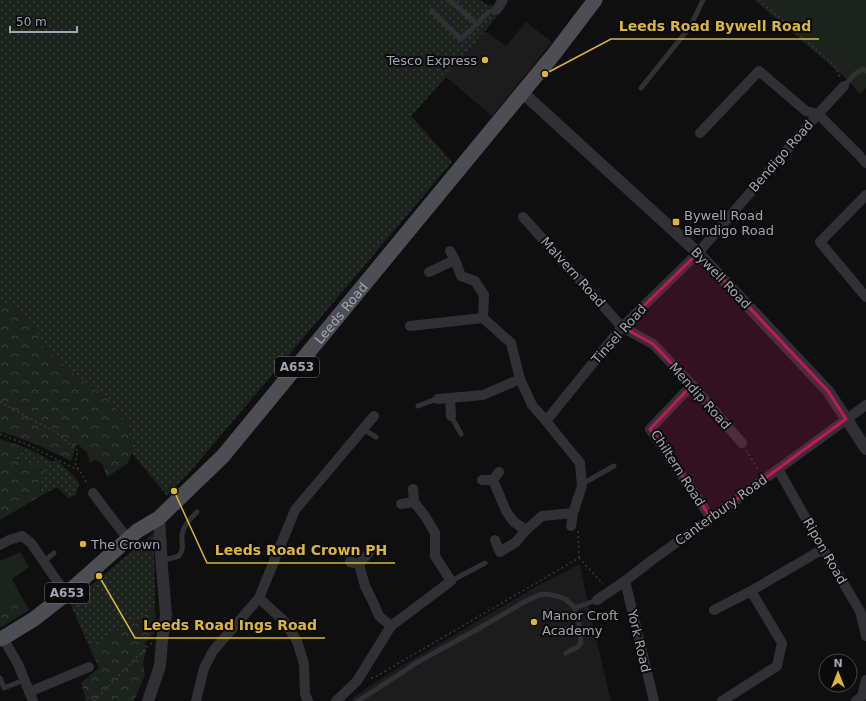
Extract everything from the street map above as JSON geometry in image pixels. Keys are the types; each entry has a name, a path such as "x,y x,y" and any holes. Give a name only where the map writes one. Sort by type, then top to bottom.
{"main road":[{"name":"Leeds Road","path":"2,639 34,619 66,594 137,531 159,518 223,456 554,54 595,0"}],"street":[{"path":"497,9 503,0"},
{"path":"700,133 759,70 806,111 818,114 866,163"},
{"name":"Bendigo Road","path":"698,253 844,86"},
{"name":"Bywell Road","path":"522,92 698,253 828,391 866,449"},
{"path":"866,195 820,242 866,297"},
{"name":"Malvern Road","path":"523,217 622,327"},
{"name":"Tinsel Road","path":"546,421 622,327 698,253"},
{"path":"429,272 453,256 461,276 475,281 484,294 484,318 511,343 520,379 532,405 580,463 582,486 573,513 571,526"},
{"path":"410,326 484,318"},
{"name":"Mendip Road","path":"622,327 653,344 692,385 742,443"},
{"path":"438,399 483,395 520,379"},
{"name":"Chiltern Road","path":"692,385 650,429 711,518"},
{"path":"450,398 451,416"},
{"name":"Canterbury Road","path":"596,600 625,581 866,404"},
{"path":"196,701 204,668 213,651 259,598 295,510 374,416"},
{"name":"Ripon Road","path":"778,469 860,611 866,636"},
{"path":"493,480 499,472"},
{"path":"482,480 493,480"},
{"path":"493,480 506,511 514,522 526,530"},
{"path":"336,701 356,681 391,626 451,581 435,556 435,533 425,516 414,502 413,489"},
{"path":"93,493 128,539"},
{"path":"401,504 414,502"},
{"path":"495,540 500,552 516,542 526,530 542,516 573,513"},
{"path":"148,701 160,666 166,616 159,518"},
{"path":"0,544 22,536 31,543 66,594"},
{"path":"714,610 751,591 823,549"},
{"path":"369,553 354,563 380,616 391,626"},
{"name":"York Road","path":"625,581 654,701"},
{"path":"722,701 777,666 782,643 751,591"},
{"path":"259,598 284,621 297,641 304,664 305,694 308,701"},
{"path":"2,639 18,664 31,697 89,667"},
{"path":"862,698 866,680"}],"lane":[{"path":"449,0 477,24"},
{"path":"641,88 690,26 703,0"},
{"path":"432,11 461,38 488,12 497,9"},
{"path":"844,86 855,74 863,69 866,71"},
{"path":"418,406 438,399"},
{"path":"451,416 461,434"},
{"path":"363,429 376,437"},
{"path":"582,484 614,466"},
{"path":"162,561 179,556 182,552 182,533 184,527 197,512"},
{"path":"43,562 54,553"},
{"path":"451,581 484,563"},
{"path":"358,701 416,663 539,595 546,594 557,596 565,599 575,608 578,615 581,643 579,646 566,653"},
{"path":"575,608 596,600"},
{"path":"0,678 4,688 24,680"}],"path":[{"path":"759,0 834,65 844,86"},
{"path":"0,402 57,433 78,451 75,463 93,493"},
{"path":"0,434 28,445 78,470"},
{"path":"742,443 764,479"},
{"path":"571,526 578,527 579,558"},
{"path":"94,701 150,644 162,640"}],"highlighted area":[{"path":"698,253 828,391 846,419 711,518 650,429 692,385 653,344 622,327"}],"shaded area":[{"path":"526,22 552,42 492,116 446,77 485,31 506,46"},
{"name":"Manor Croft Academy","path":"580,564 611,701 350,701 355,696 396,669 537,586"}],"green space":[{"path":"0,0 480,0 487,5 505,7 411,116 452,162 195,466 167,496 132,453 129,425 110,400 79,378 43,346 31,320 0,300"},
{"path":"754,0 866,0 866,88 860,94 848,80"},
{"path":"0,300 31,320 43,346 79,378 110,400 129,425 132,453 128,463 107,477 102,464 96,460 90,463 87,452 77,444 71,461 38,445 0,431"},
{"path":"0,439 27,448 10,458 45,466 39,497 0,520"},
{"path":"27,448 53,462 57,460 73,475 79,483 76,495 68,498 57,487 39,497 42,484 9,458"},
{"path":"154,533 155,608 137,620 89,646 70,603"},
{"path":"20,552 29,567 12,579 22,598 0,608 0,561"},
{"path":"22,598 29,610 0,628 0,608"},
{"path":"155,608 156,631 146,642 143,664 145,675 134,701 86,701 81,683 99,668 89,646 137,620"}],"place":[{"name":"Tesco Express","path":"485,60"},
{"name":"Leeds Road Bywell Road","path":"545,74"},
{"name":"Bywell Road Bendigo Road","path":"676,222"},
{"name":"Leeds Road Crown PH","path":"174,491"},
{"name":"The Crown","path":"83,544"},
{"name":"Leeds Road Ings Road","path":"99,576"},
{"name":"Manor Croft Academy","path":"534,622"}]}
